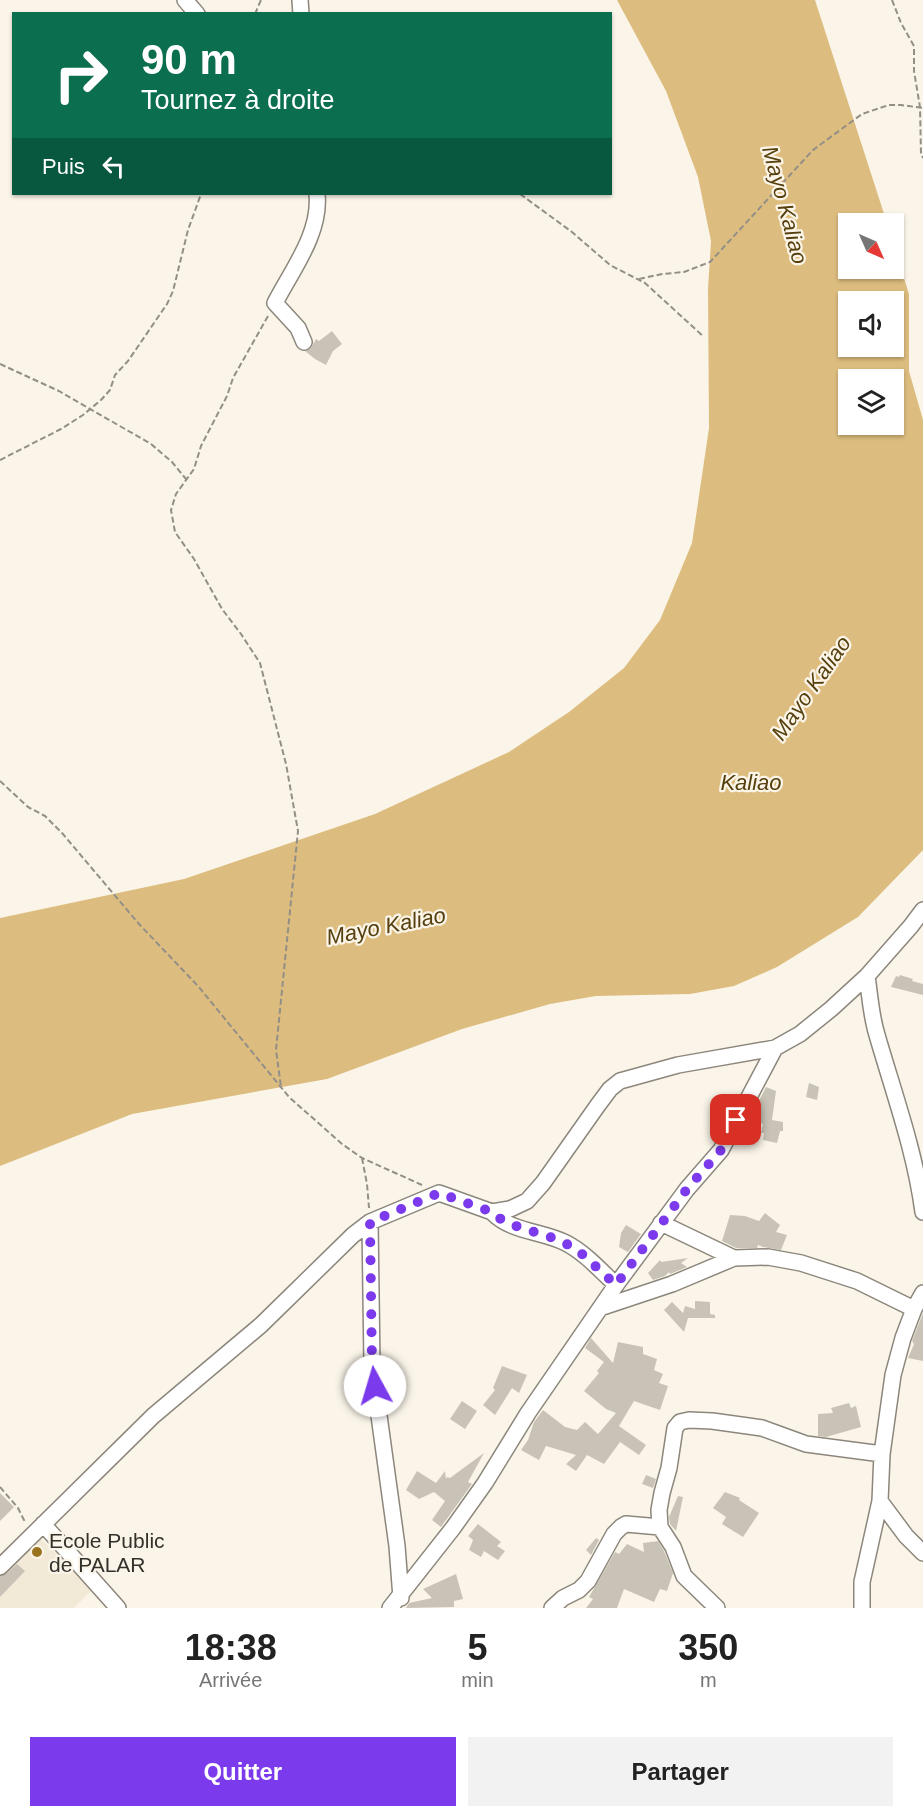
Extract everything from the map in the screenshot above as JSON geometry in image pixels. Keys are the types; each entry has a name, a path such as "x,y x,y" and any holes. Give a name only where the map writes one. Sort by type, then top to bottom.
{"street":[{"path":"185,0 194,12"},
{"path":"304,342 298,328 275,303 315,224 317,195"},
{"path":"492,1212 510,1209 527,1200 543,1183 610,1089 620,1081 678,1065 775,1048 801,1034 867,976 923,910"},
{"path":"867,976 876,1033 908,1137 919,1179 923,1212"},
{"path":"390,1608 401,1602 453,1528 616,1285 687,1189 721,1150 775,1048"},
{"path":"908,1137 923,1145"},
{"path":"0,1567 153,1416 261,1325 352,1235 370,1222 439,1193 492,1212 513,1225 572,1246 616,1285"},
{"path":"370,1222 372,1365 397,1546 401,1602"},
{"path":"661,1223 734,1258"},
{"path":"600,1308 672,1284 734,1258 768,1257 801,1263 857,1281 914,1309"},
{"path":"862,1608 862,1582 880,1501 882,1454 893,1375 903,1338 923,1293"},
{"path":"717,1608 684,1576 673,1547 660,1527 659,1510 662,1493 669,1468 675,1428 680,1422 712,1421 755,1427 806,1444 882,1454"},
{"path":"880,1501 906,1536 923,1552"},
{"path":"552,1608 562,1598 579,1590 588,1581 614,1534 621,1527 627,1524 660,1527"},
{"path":"38,1530 118,1608"}],"path":[{"path":"892,0 914,46 914,71 922,107 921,154 923,158"},
{"path":"639,279 684,272 710,262 813,150 862,114 889,105 922,107"},
{"path":"0,460 61,429 90,409 110,390 115,375 128,361 167,304 173,291 188,230 201,195"},
{"path":"521,195 562,224 610,265 639,279 662,296 704,337"},
{"path":"275,303 233,378 227,396 201,446 194,469 176,494 171,510 175,532 194,559 222,609 260,663 286,764 298,831 276,1050 281,1087"},
{"path":"0,364 59,391 151,444 172,462 186,479"},
{"path":"0,782 28,807 45,816 62,833 139,924 198,986 289,1097 342,1144 362,1158 439,1193"},
{"path":"362,1158 370,1222"},
{"path":"0,1487 38,1530"}],"shaded area":[{"name":"Ecole Public de PALAR","path":"36,1534 93,1589 74,1608 0,1608 0,1571"}],"water":[{"name":"Kaliao","path":"617,0 815,0 884,213 838,213 838,279 904,278 909,294 909,371 923,420 923,850 858,917 777,967 734,986 690,994 596,996 550,1004 462,1029 327,1079 132,1114 0,1166 0,918 184,879 375,814 509,752 569,712 624,668 660,620 692,543 709,428 708,289 711,241 698,177 666,91"}],"building":[{"path":"332,331 342,344 333,351 326,365 305,351 311,348 316,339 319,341"},
{"path":"900,975 923,984 923,995 891,987 896,976"},
{"path":"809,1083 819,1087 817,1100 806,1097"},
{"path":"766,1087 776,1091 772,1120 783,1122 783,1131 780,1131 777,1143 763,1140 764,1133 761,1133 763,1124 750,1119"},
{"path":"765,1213 780,1225 776,1232 787,1235 781,1250 758,1245 757,1248 736,1248 722,1241 730,1215 745,1216 759,1221"},
{"path":"626,1225 641,1234 628,1252 619,1247 621,1233"},
{"path":"688,1258 681,1263 687,1267 670,1274 669,1272 665,1276 653,1280 648,1273 660,1260 661,1262"},
{"path":"695,1301 710,1302 710,1314 715,1315 715,1318 688,1318 684,1332 664,1310 672,1302 683,1313 685,1306 695,1309"},
{"path":"923,1313 923,1361 908,1358"},
{"path":"591,1338 613,1363 618,1342 643,1347 643,1354 657,1359 654,1370 663,1374 659,1383 668,1386 660,1410 634,1401 619,1426 646,1445 639,1455 620,1442 604,1464 587,1455 576,1471 566,1464 576,1455 546,1446 539,1460 521,1450 528,1440 534,1422 543,1410 565,1427 577,1430 585,1422 598,1434 616,1413 606,1409 584,1391 599,1373 597,1371 604,1362 585,1348"},
{"path":"502,1366 527,1375 519,1393 512,1388 495,1415 483,1405 495,1390 493,1388"},
{"path":"462,1401 477,1411 465,1429 450,1419"},
{"path":"849,1403 851,1408 856,1406 861,1427 826,1437 818,1436 818,1414 833,1413 831,1408"},
{"path":"484,1453 468,1482 472,1484 441,1527 432,1520 445,1501 434,1492 419,1499 406,1490 417,1471 436,1483 445,1471 446,1479 450,1478"},
{"path":"646,1475 656,1479 653,1488 642,1484"},
{"path":"725,1492 740,1498 739,1500 759,1513 743,1537 722,1524 726,1517 713,1508"},
{"path":"0,1493 14,1507 0,1521"},
{"path":"678,1496 683,1497 676,1531 670,1524 669,1517"},
{"path":"478,1524 501,1542 497,1546 505,1551 498,1560 484,1551 481,1557 469,1550 473,1540 468,1536"},
{"path":"596,1538 599,1540 591,1555 586,1550"},
{"path":"658,1541 673,1573 667,1591 660,1589 654,1602 624,1589 617,1608 586,1608 593,1599 589,1597 615,1552 619,1554 627,1544 644,1552 643,1543"},
{"path":"17,1564 25,1571 0,1597 0,1576 6,1574"},
{"path":"456,1574 463,1599 454,1601 454,1607 406,1608 409,1603 432,1598 423,1589"}],"place":[{"name":"Ecole Public de PALAR","path":"37,1552"}],"route":[{"path":"375,1386 372,1365 370,1222 439,1193 447,1194 480,1206 513,1225 572,1246 616,1285 687,1189 721,1150 736,1120"}],"water label":[{"name":"Mayo Kaliao","path":"785,205"},
{"name":"Mayo Kaliao","path":"811,688"},
{"name":"Mayo Kaliao","path":"386,926"}]}
